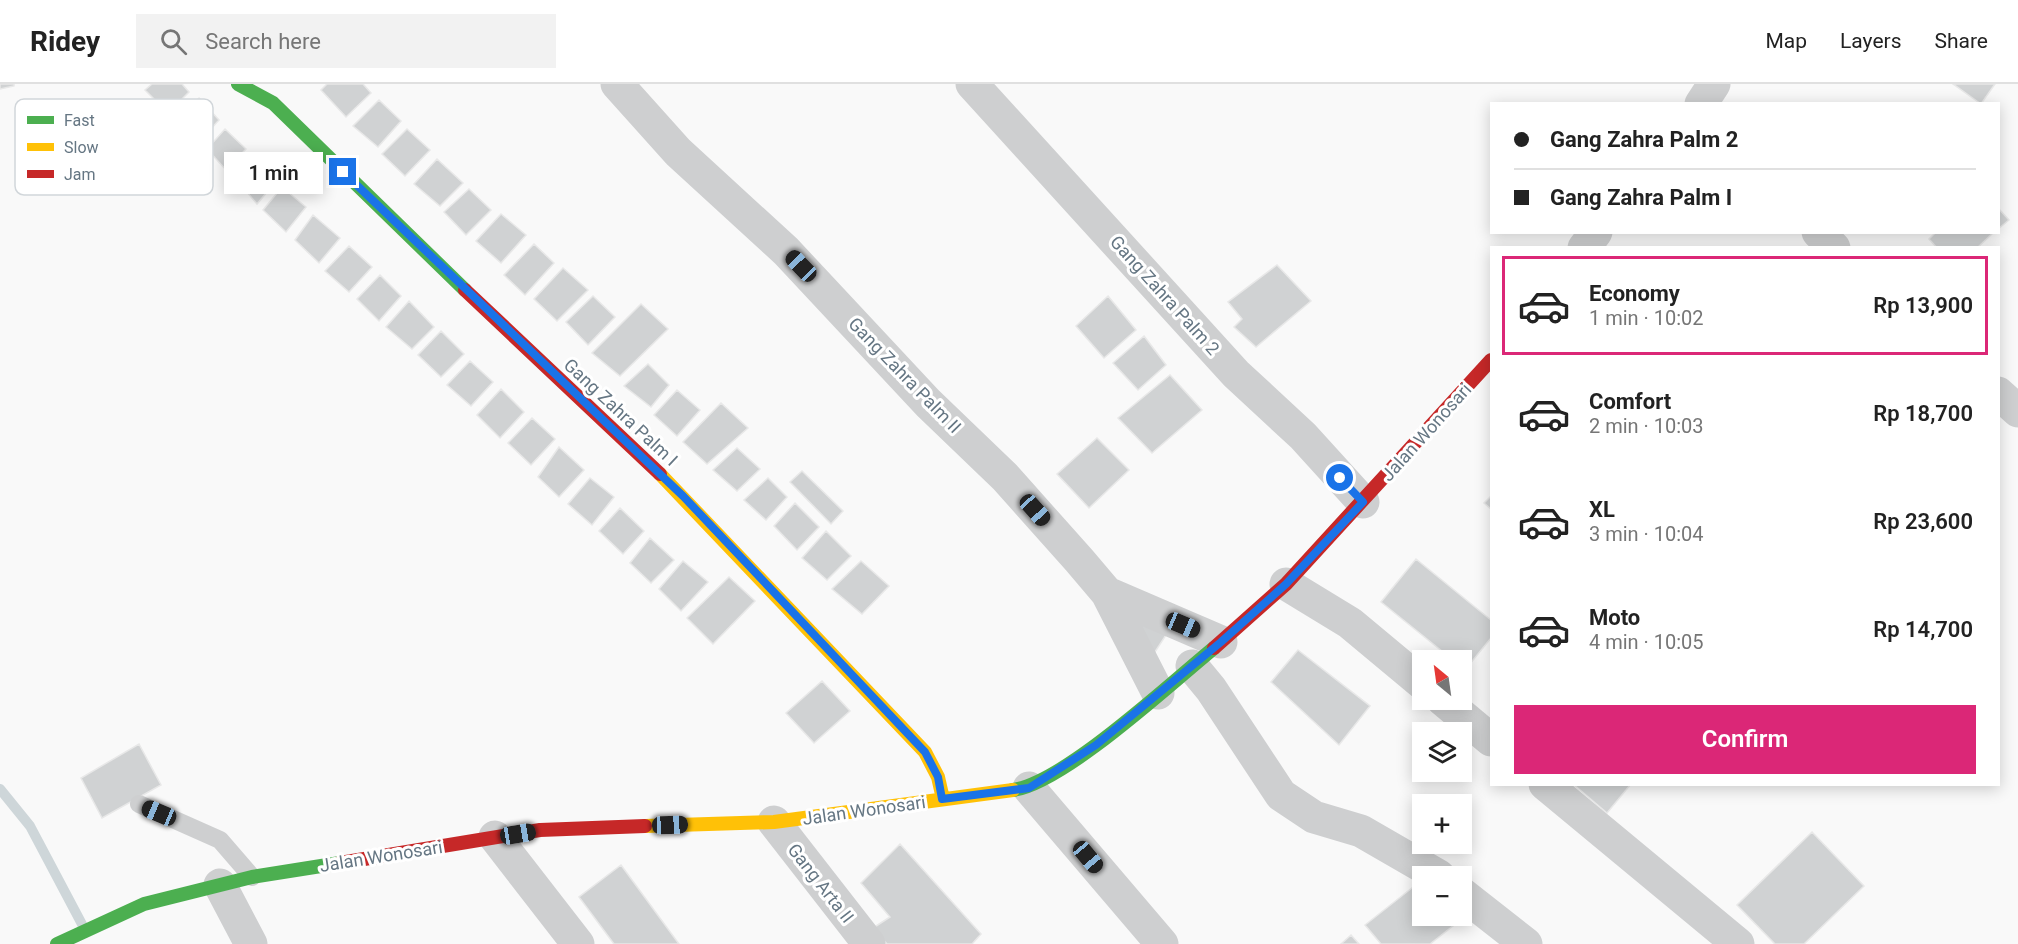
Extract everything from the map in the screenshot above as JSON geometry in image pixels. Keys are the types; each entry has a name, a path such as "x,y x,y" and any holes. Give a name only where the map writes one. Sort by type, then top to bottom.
{"street":[{"name":"Gang Zahra Palm I","path":"238,84 273,103 385,215 683,496 925,752 938,777 942,799"},
{"name":"Gang Zahra Palm II","path":"617,84 678,152 786,251 928,403 1005,477 1107,593 1158,693"},
{"name":"Gang Zahra Palm 2","path":"972,84 1236,374 1303,436 1363,502"},
{"path":"1702,102 1714,84"},
{"path":"1820,234 1832,246"},
{"name":"Jalan Wonosari","path":"57,944 144,904 252,877 495,837 540,830 774,822 1029,788 1096,745 1221,642 1286,584 1490,361"},
{"path":"2000,395 2018,411"},
{"path":"1286,584 1350,623 1412,675"},
{"path":"1107,593 1221,642"},
{"path":"1192,666 1211,689 1281,795 1314,817 1361,831 1422,866"},
{"path":"1455,710 1490,739"},
{"path":"1547,786 1738,944"},
{"path":"1029,788 1162,944"},
{"name":"Gang Arta II","path":"774,822 869,944"},
{"path":"495,837 578,944"},
{"path":"220,885 250,944"},
{"path":"1472,902 1526,944"}],"lane":[{"path":"139,804 220,840 252,877"}],"building":[{"path":"0,84 14,84 14,86 0,89"},
{"path":"152,84 182,84 189,92 182,99 154,99 145,90"},
{"path":"327,84 363,84 371,93 346,117 321,90"},
{"path":"1953,84 1995,84 1982,102 1978,102"},
{"path":"379,100 401,121 378,147 353,126"},
{"path":"213,113 219,120 213,127"},
{"path":"225,129 246,149 226,170 213,156 213,142"},
{"path":"407,129 430,150 405,176 382,154"},
{"path":"255,156 278,179 257,204 235,178"},
{"path":"437,159 463,183 440,206 414,184"},
{"path":"282,187 306,207 286,232 263,210"},
{"path":"469,189 491,210 466,235 444,212"},
{"path":"2000,210 2009,220 2000,227"},
{"path":"501,214 526,235 501,263 476,241"},
{"path":"313,215 340,238 319,263 295,240"},
{"path":"1934,234 1992,234 1979,246 1935,246 1929,239"},
{"path":"534,244 554,263 525,295 504,275"},
{"path":"349,246 372,267 349,292 325,271"},
{"path":"1277,265 1311,301 1256,347 1234,327 1242,319 1228,302"},
{"path":"563,268 588,290 557,321 534,299"},
{"path":"380,275 401,296 379,321 357,299"},
{"path":"593,296 615,317 588,345 566,322"},
{"path":"1108,296 1136,330 1104,358 1076,326"},
{"path":"409,301 434,327 412,349 386,327"},
{"path":"641,304 668,329 620,376 592,353"},
{"path":"441,331 464,354 441,377 418,355"},
{"path":"1144,336 1166,365 1138,390 1113,363"},
{"path":"470,361 493,382 471,406 447,385"},
{"path":"648,364 669,385 651,407 624,386"},
{"path":"1170,375 1202,410 1152,453 1118,418"},
{"path":"501,389 524,412 500,438 477,415"},
{"path":"677,390 700,410 677,436 654,415"},
{"path":"721,403 748,428 707,464 683,442"},
{"path":"532,418 555,439 531,465 508,443"},
{"path":"1097,438 1129,470 1089,508 1057,474"},
{"path":"559,447 584,470 559,497 538,477"},
{"path":"737,448 760,469 737,491 713,470"},
{"path":"802,471 843,511 831,524 790,482"},
{"path":"590,478 614,497 592,525 568,504"},
{"path":"768,478 787,497 766,520 744,500"},
{"path":"1490,497 1490,508 1484,503"},
{"path":"795,503 819,527 797,550 774,526"},
{"path":"620,508 644,531 623,554 599,531"},
{"path":"826,531 851,556 827,580 802,558"},
{"path":"650,538 674,560 651,583 630,563"},
{"path":"1416,559 1490,619 1490,639 1472,661 1472,650 1441,650 1381,602"},
{"path":"683,561 708,582 681,611 659,589"},
{"path":"861,561 889,586 862,614 832,589"},
{"path":"729,577 755,601 713,644 687,618"},
{"path":"1144,615 1168,632 1153,655 1132,626"},
{"path":"1298,650 1370,706 1339,745 1271,682"},
{"path":"822,681 850,711 814,743 786,713"},
{"path":"139,744 161,785 102,818 81,778"},
{"path":"1575,786 1629,786 1607,813"},
{"path":"1812,832 1864,886 1804,944 1775,944 1737,905"},
{"path":"900,844 981,934 972,944 887,944 873,928 890,917 861,883"},
{"path":"621,865 679,944 614,944 579,897"},
{"path":"1412,888 1412,926 1453,926 1430,944 1381,944 1365,925"},
{"path":"1351,935 1359,944 1341,944"}],"waterway":[{"path":"0,789 30,826 84,928"}],"traffic: fast":[{"path":"238,84 273,103 465,290"},
{"path":"1013,790 1035,783 1088,751 1214,648"},
{"path":"57,944 144,904 252,877 340,863"}],"traffic: slow":[{"path":"660,474 925,752 938,777 943,799"},
{"path":"645,826 774,822 1013,790"}],"traffic: jam":[{"path":"465,290 660,474"},
{"path":"1214,648 1286,584 1490,361"},
{"path":"340,863 540,830 645,826"}],"route":[{"path":"343,172 385,215 683,496 925,752 938,777 942,799 1029,788 1096,745 1221,642 1286,584 1363,502 1340,478"}]}
